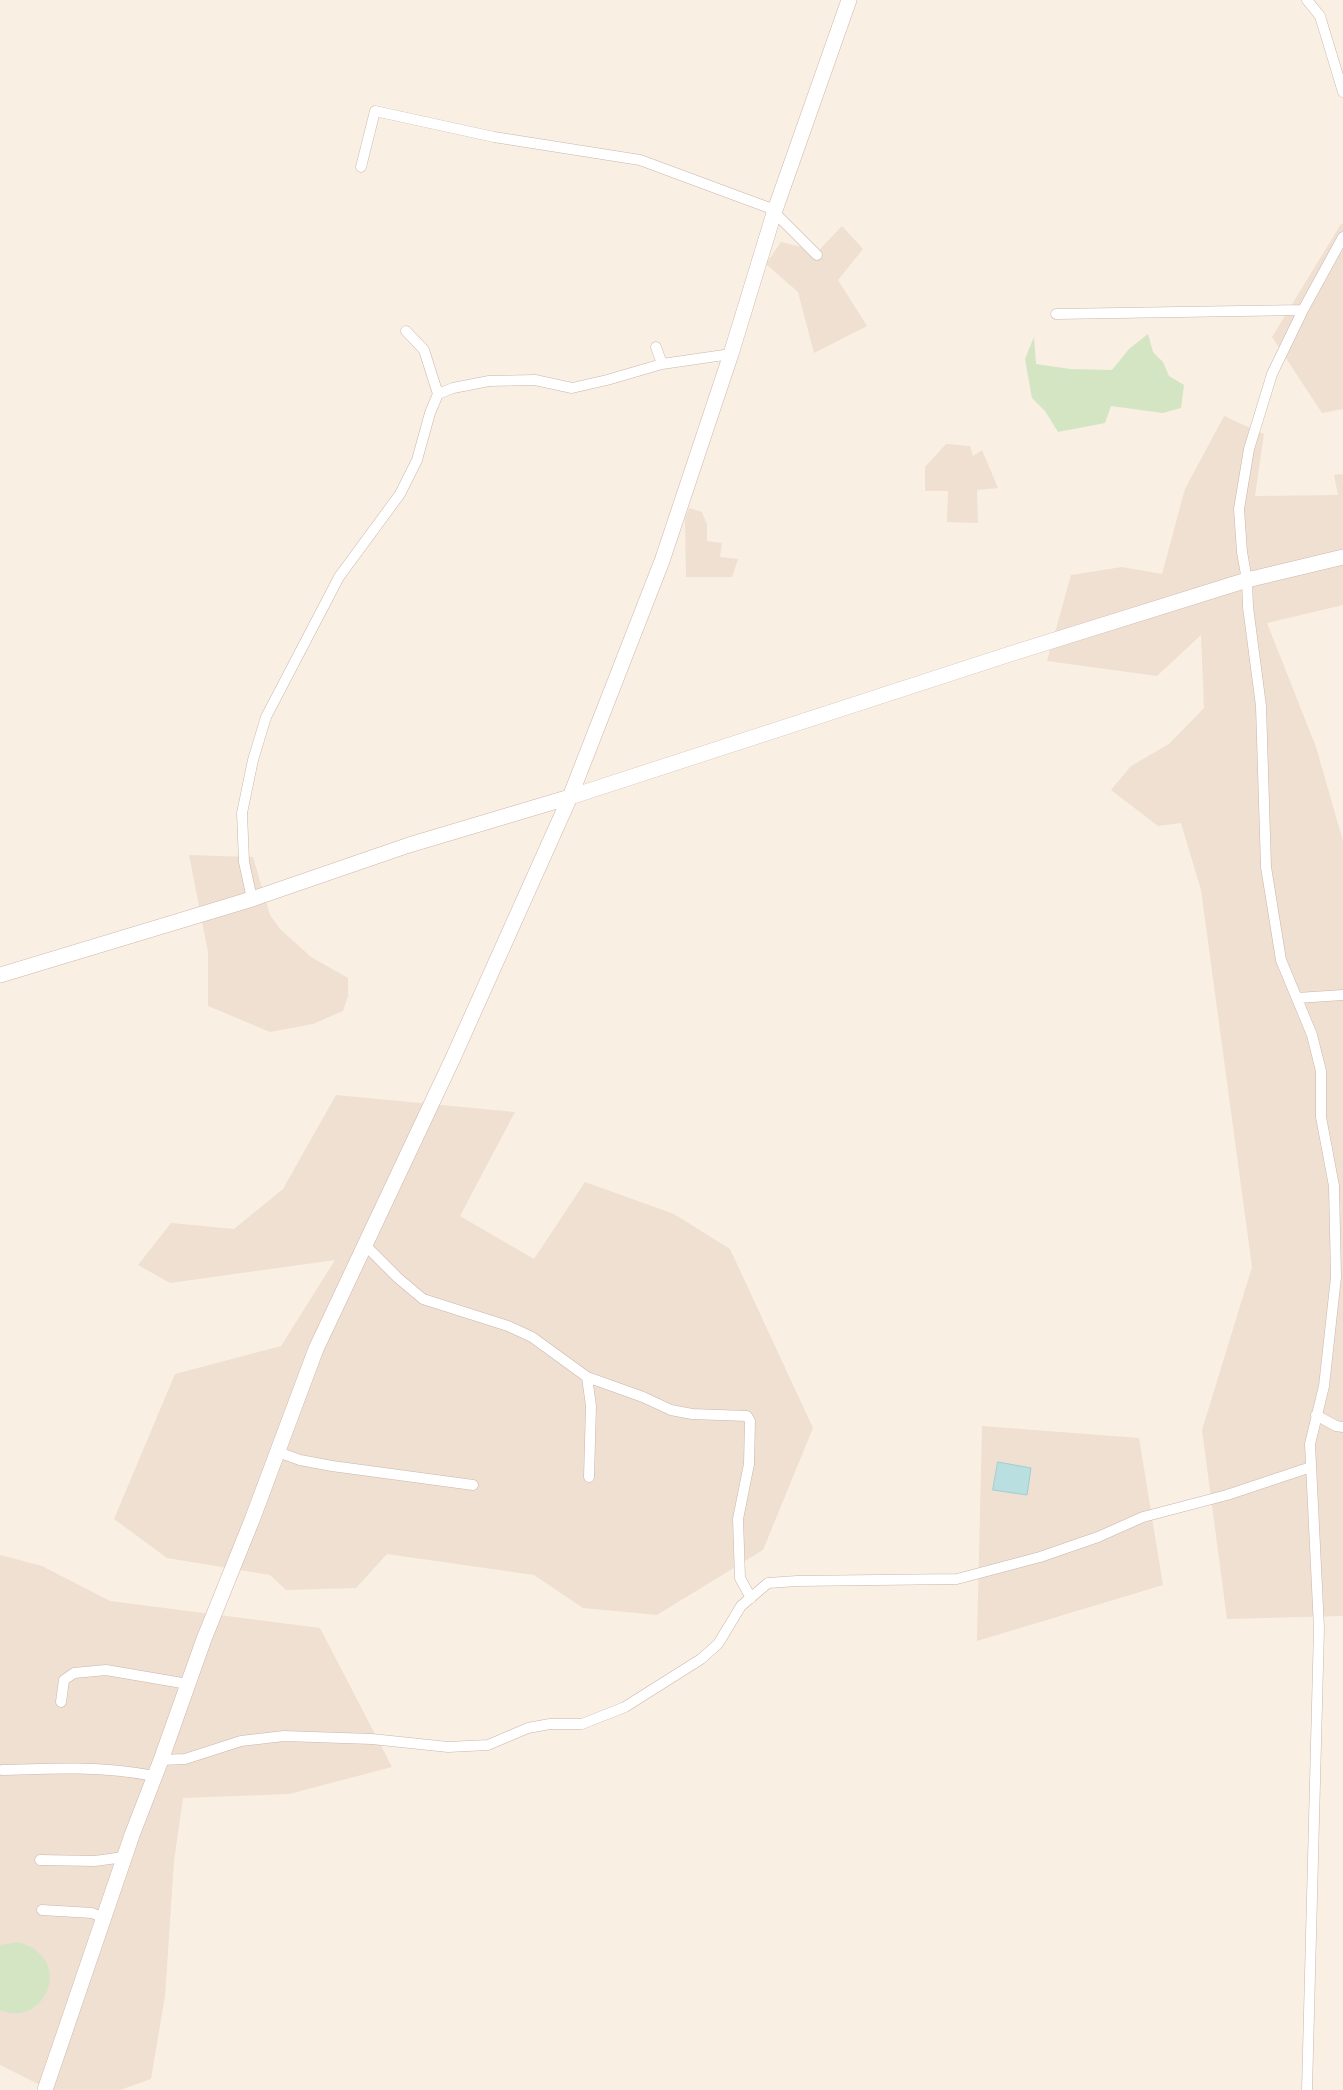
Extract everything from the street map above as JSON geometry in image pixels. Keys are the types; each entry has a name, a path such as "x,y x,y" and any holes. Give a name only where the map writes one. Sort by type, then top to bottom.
{"street":[{"path":"46,2090 124,1857 316,1349 453,1058 570,797 662,561 731,354 775,211 850,0"},
{"path":"1307,0 1320,16 1343,92"},
{"path":"361,167 375,111 494,136 640,160 775,211 817,255"},
{"path":"1307,2090 1319,1628 1310,1444 1324,1386 1336,1277 1334,1186 1321,1117 1322,1072 1312,1035 1281,960 1266,867 1260,706 1248,607 1247,580 1242,552 1240,509 1249,449 1272,374 1303,310 1343,237"},
{"path":"1056,314 1303,310"},
{"path":"252,899 244,862 242,813 253,760 266,717 339,578 400,494 417,460 430,413 438,394 424,350 406,331"},
{"path":"656,347 662,364"},
{"path":"438,394 453,388 489,381 535,380 572,388 662,364 731,354"},
{"path":"0,975 252,899 409,845 570,797 1010,654 1247,580 1343,557"},
{"path":"1297,998 1343,995"},
{"path":"365,1245 398,1278 423,1299 508,1326 532,1337 587,1377 643,1397 671,1410 692,1414 747,1416 750,1421 749,1464 738,1519 740,1578 751,1598"},
{"path":"587,1377 591,1406 589,1477"},
{"path":"1316,1415 1336,1426 1343,1427"},
{"path":"278,1452 300,1460 332,1466 473,1485"},
{"path":"161,1760 185,1759 241,1741 284,1736 372,1739 458,1746 488,1745 528,1728 550,1724 582,1724 625,1707 701,1659 718,1644 741,1606 768,1584 836,1580 957,1580 1098,1537 1143,1517 1227,1495 1311,1467"},
{"path":"61,1702 64,1680 74,1673 106,1670 188,1684"},
{"path":"2,1770 72,1768 134,1772 154,1776"},
{"path":"40,1860 95,1861 124,1857"},
{"path":"42,1910 92,1913 104,1918"}],"shaded area":[{"path":"1341,224 1343,224 1343,409 1322,413 1272,337"},
{"path":"842,226 863,249 838,280 867,326 814,353 798,292 766,264 781,242 818,251"},
{"path":"1224,416 1264,434 1255,496 1338,495 1334,475 1343,474 1343,605 1267,623 1316,747 1343,841 1343,1616 1227,1619 1202,1430 1252,1267 1201,890 1181,823 1158,826 1111,790 1131,766 1169,744 1204,708 1201,635 1157,676 1047,661 1071,575 1122,567 1162,574 1185,489"},
{"path":"946,444 970,446 973,456 982,450 998,488 977,490 978,523 947,522 948,491 925,491 925,467"},
{"path":"689,508 702,512 707,525 707,541 722,543 720,557 738,559 732,577 686,577 685,519"},
{"path":"189,855 253,857 270,915 280,929 311,957 348,978 348,996 343,1011 313,1024 270,1032 208,1006 208,952"},
{"path":"336,1095 515,1112 460,1216 534,1259 585,1182 674,1214 730,1249 813,1428 763,1550 657,1615 583,1608 534,1575 387,1554 356,1588 286,1590 270,1575 167,1558 114,1519 175,1374 281,1346 335,1260 170,1283 138,1265 171,1223 234,1229 283,1189"},
{"path":"982,1426 1139,1438 1163,1585 977,1641"},
{"path":"0,1555 42,1566 110,1601 320,1628 392,1767 289,1794 183,1798 174,1861 165,1996 151,2079 120,2090 50,2090 0,2065"}],"green space":[{"path":"1148,334 1153,352 1163,362 1169,376 1184,385 1181,408 1163,413 1111,406 1105,423 1058,432 1045,411 1032,398 1025,359 1034,337 1036,364 1070,369 1112,370 1129,349"},
{"path":"18,1942 36,1950 46,1962 50,1976 48,1990 41,2001 30,2010 16,2013 0,2010 0,1945"}],"water":[{"path":"998,1462 1031,1468 1027,1495 993,1490"}]}
